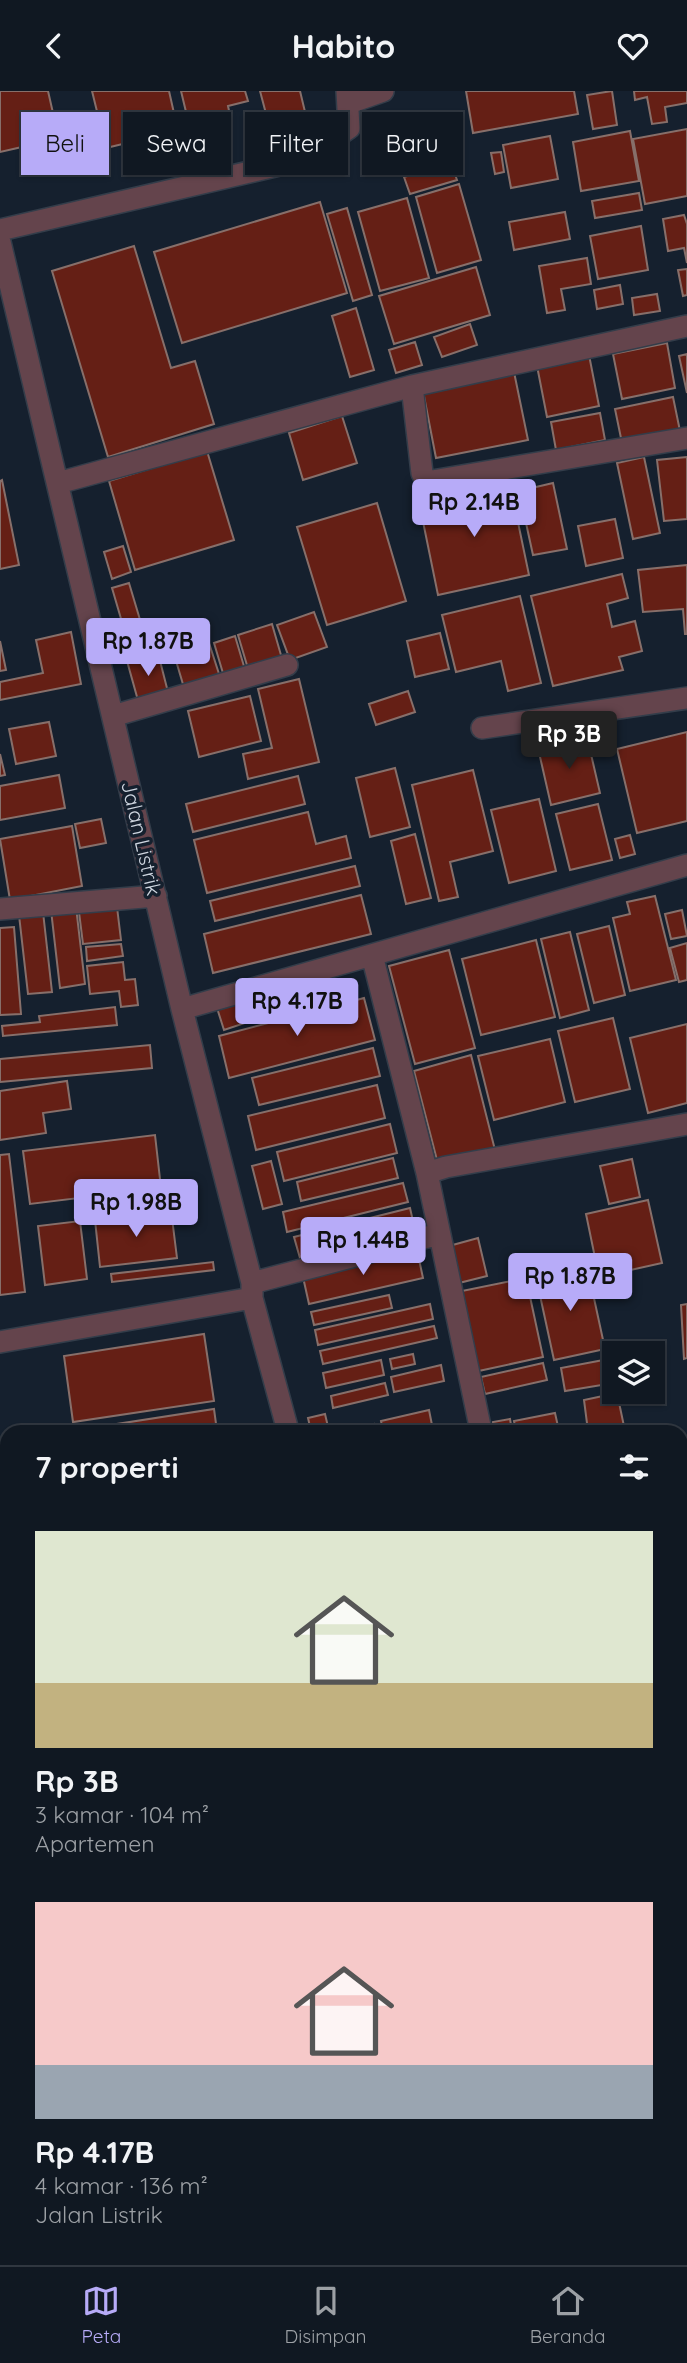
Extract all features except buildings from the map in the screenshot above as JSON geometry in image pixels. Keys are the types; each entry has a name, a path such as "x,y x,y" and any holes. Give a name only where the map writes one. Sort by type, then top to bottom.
{"street":[{"path":"0,230 305,159 348,128 348,97 383,91"},
{"name":"Jalan Listrik","path":"0,242 182,1009 286,1425"},
{"path":"58,482 412,386 687,326"},
{"path":"412,386 422,473 425,479 432,481 687,438"},
{"path":"113,716 287,665"},
{"path":"482,728 687,698"},
{"path":"182,1009 687,865"},
{"path":"0,909 156,896"},
{"path":"372,954 427,1173 480,1425"},
{"path":"427,1173 446,1167 687,1124"},
{"path":"0,1342 252,1290 439,1234"}]}
